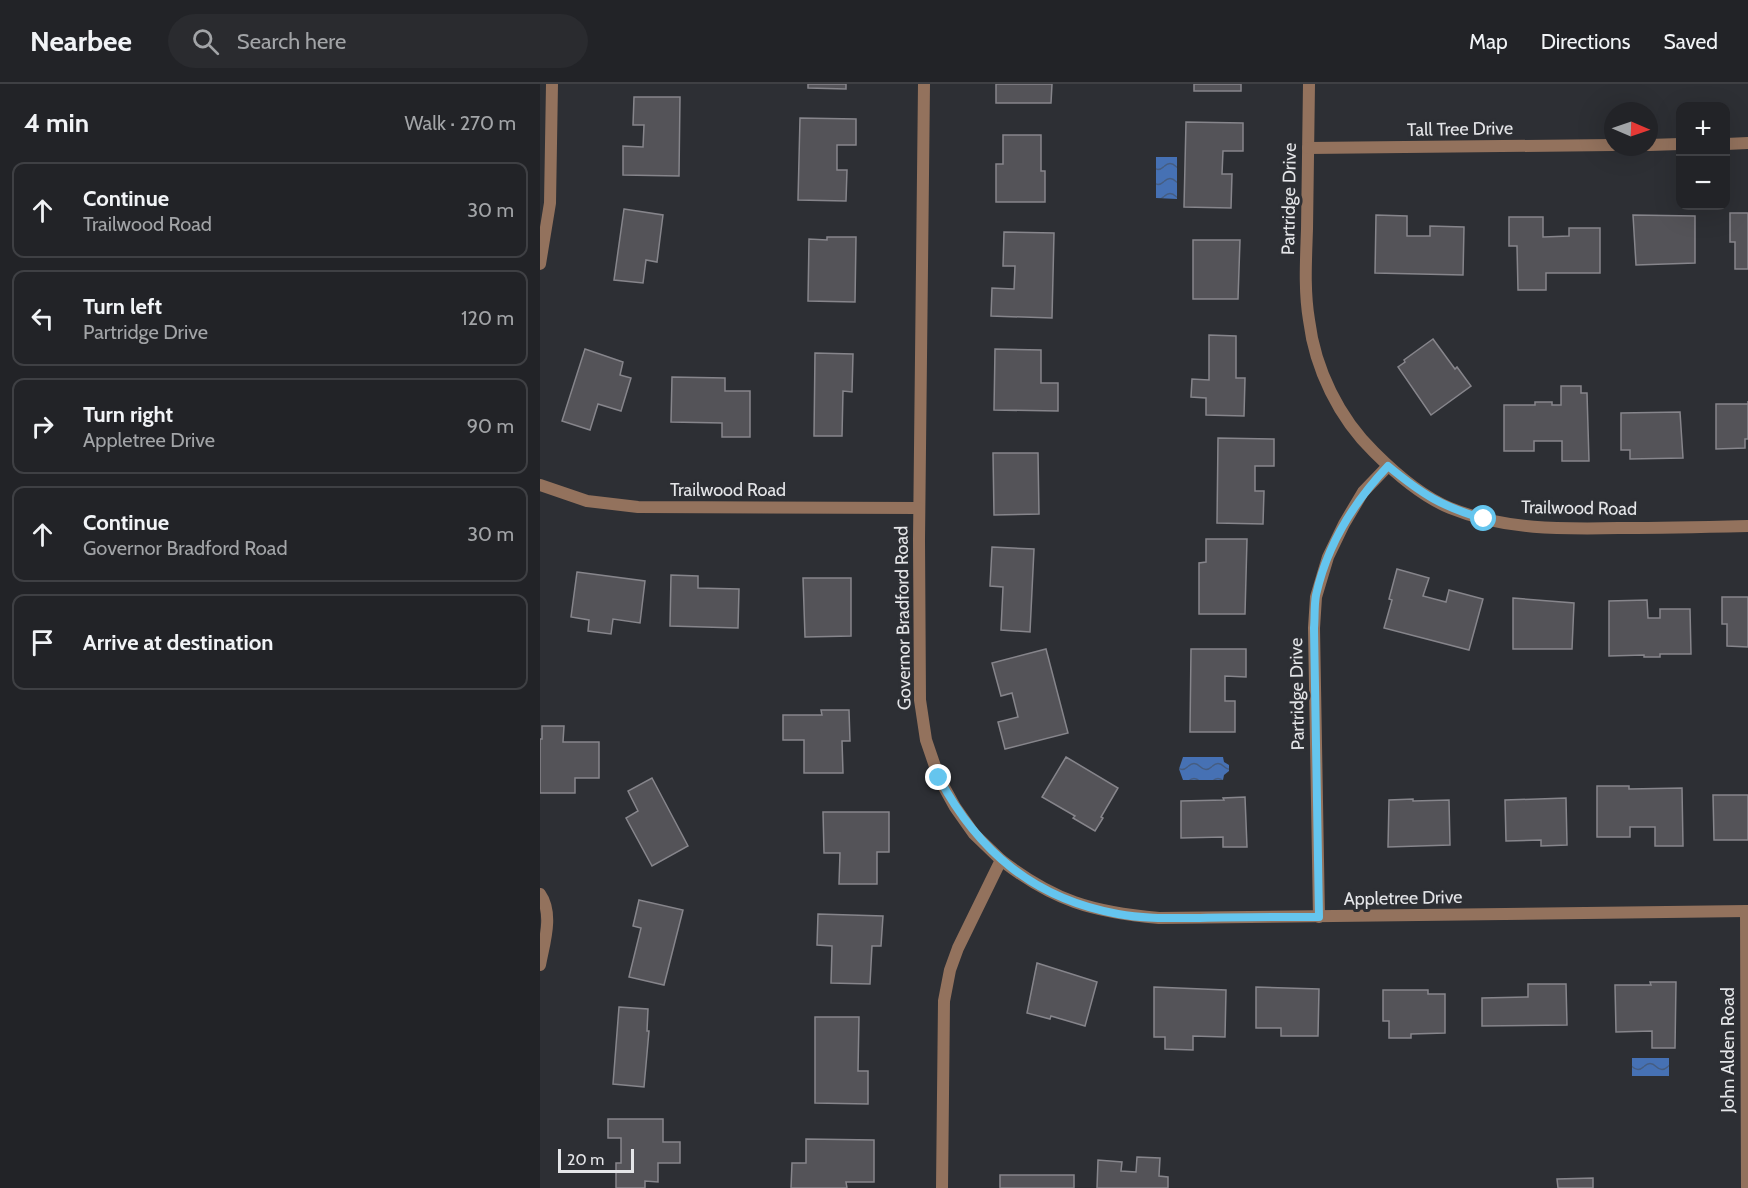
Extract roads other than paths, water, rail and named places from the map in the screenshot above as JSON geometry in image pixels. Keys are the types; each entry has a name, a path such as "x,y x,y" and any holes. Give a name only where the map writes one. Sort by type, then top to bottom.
{"street":[{"path":"540,264 550,203 552,84"},
{"name":"Governor Bradford Road","path":"924,84 919,508 918,669 920,700 926,740 939,778 955,807 974,834 1001,860"},
{"name":"Partridge Drive","path":"1309,84 1306,284 1308,319 1313,345 1324,378 1345,417 1365,443 1388,466 1363,492 1344,524 1328,557 1316,597 1314,628 1319,917"},
{"path":"1730,144 1748,143"},
{"path":"1658,145 1676,144"},
{"name":"Tall Tree Drive","path":"1308,148 1604,145"},
{"name":"Trailwood Road","path":"1388,466 1420,492 1450,508 1521,527 1595,529 1748,526"},
{"name":"Trailwood Road","path":"540,485 587,501 638,507 919,508"},
{"path":"942,1188 944,1001 950,970 958,948 1001,860"},
{"name":"Appletree Drive","path":"1001,860 1023,877 1053,894 1085,906 1119,914 1159,918 1747,911"},
{"path":"540,894 548,920 540,965"},
{"name":"John Alden Road","path":"1747,911 1747,1188"}],"water":[{"path":"1156,157 1177,157 1177,199 1156,198"},
{"path":"1183,757 1223,757 1224,762 1229,765 1229,771 1224,775 1223,780 1183,780 1179,769"},
{"path":"1632,1058 1669,1058 1669,1076 1632,1076"}]}
